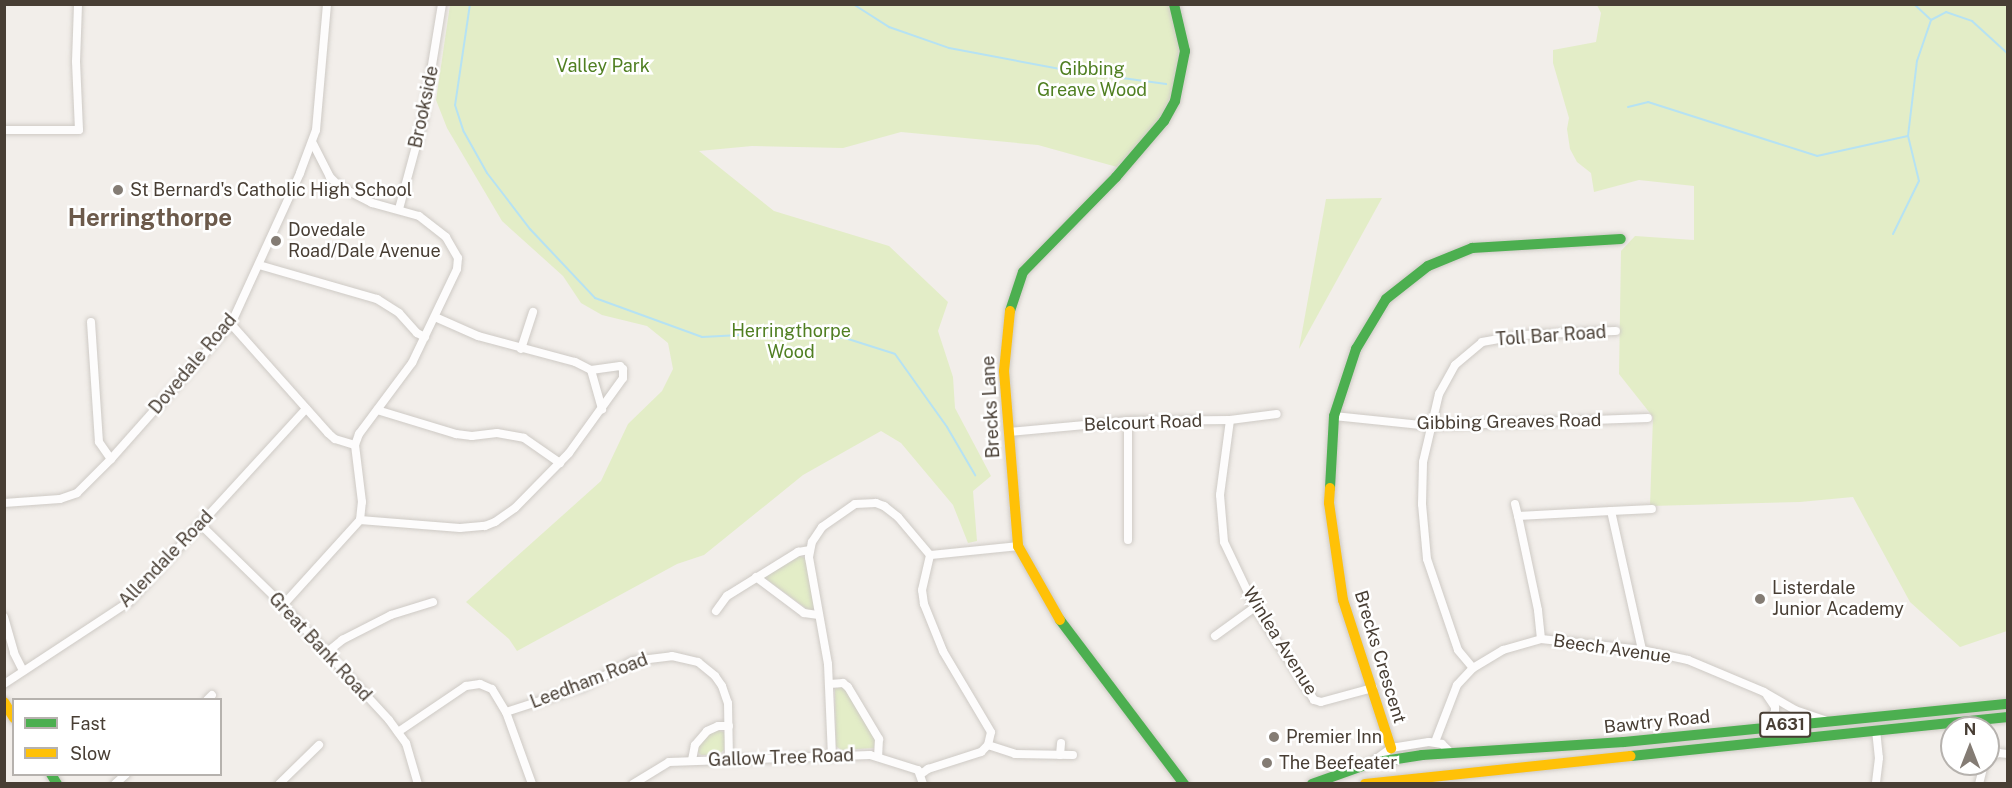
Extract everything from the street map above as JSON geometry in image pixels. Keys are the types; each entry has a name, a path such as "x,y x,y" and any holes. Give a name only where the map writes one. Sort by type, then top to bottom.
{"street":[{"path":"4,130 79,130 76,62 78,4"},
{"name":"Dovedale Road","path":"4,503 70,497 111,459 231,324 312,142 318,118 327,4"},
{"name":"Brookside","path":"399,209 423,120 442,4"},
{"name":"Brecks Lane","path":"1174,4 1185,51 1175,101 1164,121 1116,177 1077,220 1031,262 1016,287 1005,346 1004,371 1018,546 1048,603 1091,664 1184,783"},
{"path":"283,605 360,520 362,502 355,446 359,434 404,375 435,317 457,268 458,258 454,248 435,226 399,209 372,203 339,186 330,177 312,142"},
{"name":"Brecks Crescent","path":"1391,748 1344,600 1329,503 1335,416 1356,349 1386,299 1428,266 1472,248 1621,239"},
{"path":"259,265 377,299 399,312 417,333 425,337"},
{"path":"521,349 533,312"},
{"path":"360,520 460,528 485,526 515,508 560,463 623,378 623,369 616,366 591,370 575,362 478,336 435,317"},
{"path":"91,322 99,442 111,459"},
{"path":"231,324 335,439 355,446"},
{"name":"Toll Bar Road","path":"1473,668 1458,650 1427,559 1422,504 1423,462 1438,394 1455,365 1482,342 1521,335 1616,331"},
{"path":"591,370 602,409"},
{"name":"Allendale Road","path":"4,684 129,602 306,409"},
{"path":"377,410 456,434 472,436 497,433 524,438 560,463"},
{"name":"Belcourt Road","path":"1009,432 1128,420 1230,420 1277,414"},
{"name":"Gibbing Greaves Road","path":"1335,416 1430,426 1648,418"},
{"path":"1128,420 1128,540"},
{"name":"Winlea Avenue","path":"1230,420 1220,495 1224,542 1255,607 1314,700 1322,702 1373,688"},
{"path":"832,756 830,684 809,550 822,527 842,512 855,504 876,503 898,517 930,555"},
{"path":"1515,504 1538,610 1541,639"},
{"path":"1518,516 1652,509"},
{"path":"1611,511 1642,650"},
{"name":"Great Bank Road","path":"201,525 283,605 398,732 410,753 418,783"},
{"path":"930,555 1018,546"},
{"path":"716,611 722,599 798,552 809,550"},
{"path":"924,783 921,774 928,769 981,752 988,745 990,727 943,651 924,604 922,590 930,555"},
{"path":"756,577 804,613 819,615"},
{"path":"326,653 342,640 384,618 410,607 433,602"},
{"path":"1215,636 1255,607"},
{"path":"4,617 14,653 23,671"},
{"name":"Beech Avenue","path":"1435,742 1457,685 1473,668 1503,650 1541,639 1642,650 1688,660 1764,692 1795,711 1827,720"},
{"name":"Leedham Road","path":"398,732 466,686 473,684 492,689 506,712 583,687 633,662 672,656 698,662 715,676 726,694 729,759"},
{"path":"830,684 843,683 848,687 879,739 878,757"},
{"path":"1755,729 1767,724 1775,712 1772,701 1764,692"},
{"path":"4,702 12,715"},
{"name":"Bawtry Road","path":"1312,783 1371,763 1452,753 1624,742 1827,720 2007,704"},
{"path":"506,712 532,783"},
{"name":"Bawtry Road","path":"1365,783 2007,717"},
{"path":"692,760 695,745 707,731 718,726 729,726"},
{"path":"1876,730 1879,758 1876,783"},
{"path":"1371,763 1391,748 1435,742 1464,760 1464,767 1459,773"},
{"path":"1060,755 1061,743"},
{"path":"279,783 319,745"},
{"path":"988,745 1015,754 1072,755"},
{"name":"Gallow Tree Road","path":"633,783 669,762 692,760 878,757 914,769 921,774"}],"green space":[{"name":"Herringthorpe Wood","path":"450,5 1170,5 1179,45 1178,71 1171,96 1157,124 1117,167 1038,145 901,132 843,148 752,146 699,151 774,211 889,246 948,302 938,331 953,377 955,408 991,476 973,491 977,541 968,543 953,505 901,443 881,431 803,475 704,555 677,564 517,651 509,639 466,602 601,481 628,424 662,391 673,369 668,343 647,326 602,315 581,303 563,276 502,221 447,128 436,100"},
{"path":"1597,5 2007,5 2007,631 1960,647 1910,602 1853,497 1800,502 1650,506 1653,417 1619,374 1621,251 1635,236 1694,240 1694,186 1639,180 1594,192 1591,173 1577,162 1570,149 1567,129 1569,118 1553,63 1553,50 1596,42 1601,13"},
{"path":"1382,198 1299,349 1326,199"},
{"path":"800,556 805,558 815,607 811,612 765,578"},
{"path":"842,686 847,689 875,740 874,748 841,750 836,746 835,689"},
{"path":"717,730 726,733 724,750 718,755 701,755 698,752 699,746 707,735"}],"waterway":[{"path":"470,4 455,105 464,132 487,173 530,229 595,298 702,337 778,333 845,338 895,354 947,427 975,475"},
{"path":"853,4 889,27 949,48 1071,71 1166,84"},
{"path":"1914,4 1931,20 1946,12 1972,21 2008,54"},
{"path":"1893,234 1919,181 1908,136 1917,61 1931,20"},
{"path":"1628,107 1648,102 1817,156 1908,136"}],"traffic: fast":[{"path":"1010,311 1023,272 1116,177 1164,121 1175,101 1185,51 1174,4"},
{"path":"1330,488 1334,416 1356,349 1386,299 1428,266 1472,248 1621,239"},
{"path":"1060,620 1184,784"},
{"path":"1312,784 1371,763 1422,755 1624,742 2008,704"},
{"path":"1631,756 2008,717"},
{"path":"52,776 57,784"}],"traffic: slow":[{"path":"1010,311 1004,371 1018,546 1060,620"},
{"path":"1330,488 1329,503 1343,600 1391,748"},
{"path":"4,702 12,715"},
{"path":"1365,784 1631,756"}],"place":[{"name":"St Bernard's Catholic High School","path":"118,190"},
{"name":"Dovedale Road/Dale Avenue","path":"276,241"},
{"name":"Listerdale Junior Academy","path":"1760,599"},
{"name":"Premier Inn","path":"1274,737"},
{"name":"The Beefeater","path":"1267,763"}],"district":[{"name":"Herringthorpe","path":"150,218"}],"park label":[{"name":"Valley Park","path":"603,66"},
{"name":"Gibbing Greave Wood","path":"1092,80"}]}
